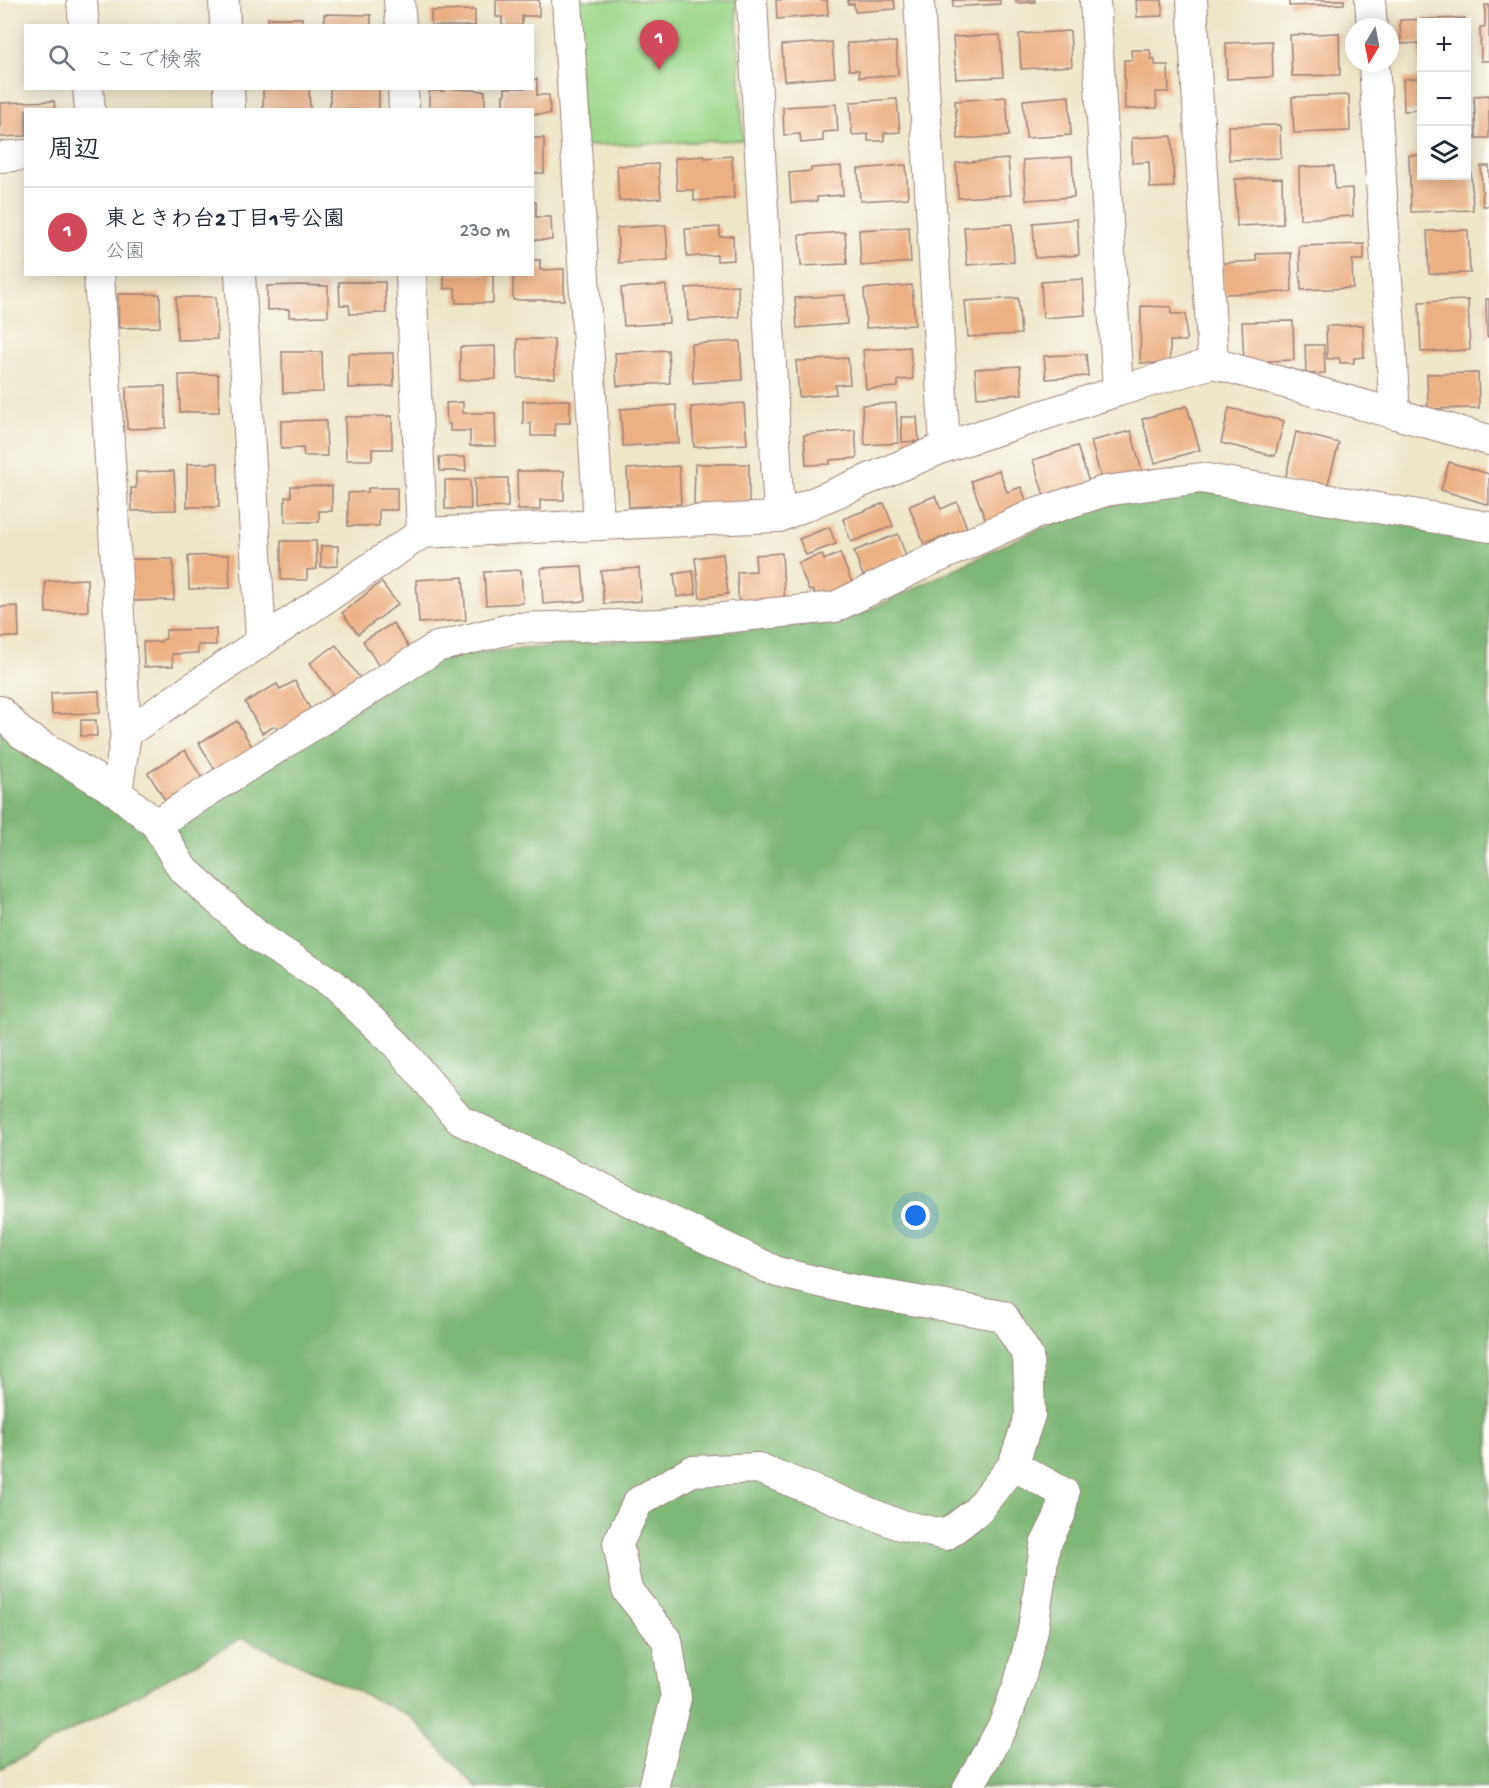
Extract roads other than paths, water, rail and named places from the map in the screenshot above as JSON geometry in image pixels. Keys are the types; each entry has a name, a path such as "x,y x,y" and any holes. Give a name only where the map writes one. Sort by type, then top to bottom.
{"street":[{"path":"82,0 84,24"},
{"path":"224,0 225,24"},
{"path":"399,0 400,24"},
{"path":"567,0 599,524"},
{"path":"752,0 779,517"},
{"path":"919,0 945,447"},
{"path":"1095,0 1118,391"},
{"path":"1191,0 1213,363"},
{"path":"1370,0 1371,18"},
{"path":"1375,72 1395,414"},
{"path":"88,90 90,108"},
{"path":"229,90 230,108"},
{"path":"403,90 404,108"},
{"path":"0,157 24,155"},
{"path":"99,276 126,733 117,792"},
{"path":"240,276 261,640"},
{"path":"411,276 422,533"},
{"path":"126,733 422,533 779,517 945,447 1213,363 1489,440"},
{"path":"156,824 437,647 514,628 660,624 835,607 1032,515 1105,491 1201,478 1489,527"},
{"path":"0,711 21,733 117,792 156,824 182,868 261,939 333,984 396,1044 460,1120 777,1272 849,1289 1003,1316 1028,1356 1030,1415 1013,1465 977,1511 946,1535 897,1524 758,1468 692,1471 638,1502 618,1543 627,1590 667,1640 676,1698 652,1788"},
{"path":"968,1788 1003,1726 1019,1683 1033,1630 1045,1545 1060,1515 1064,1493 1013,1465"}],"place":[{"name":"東ときわ台2丁目1号公園","path":"659,70"}]}
